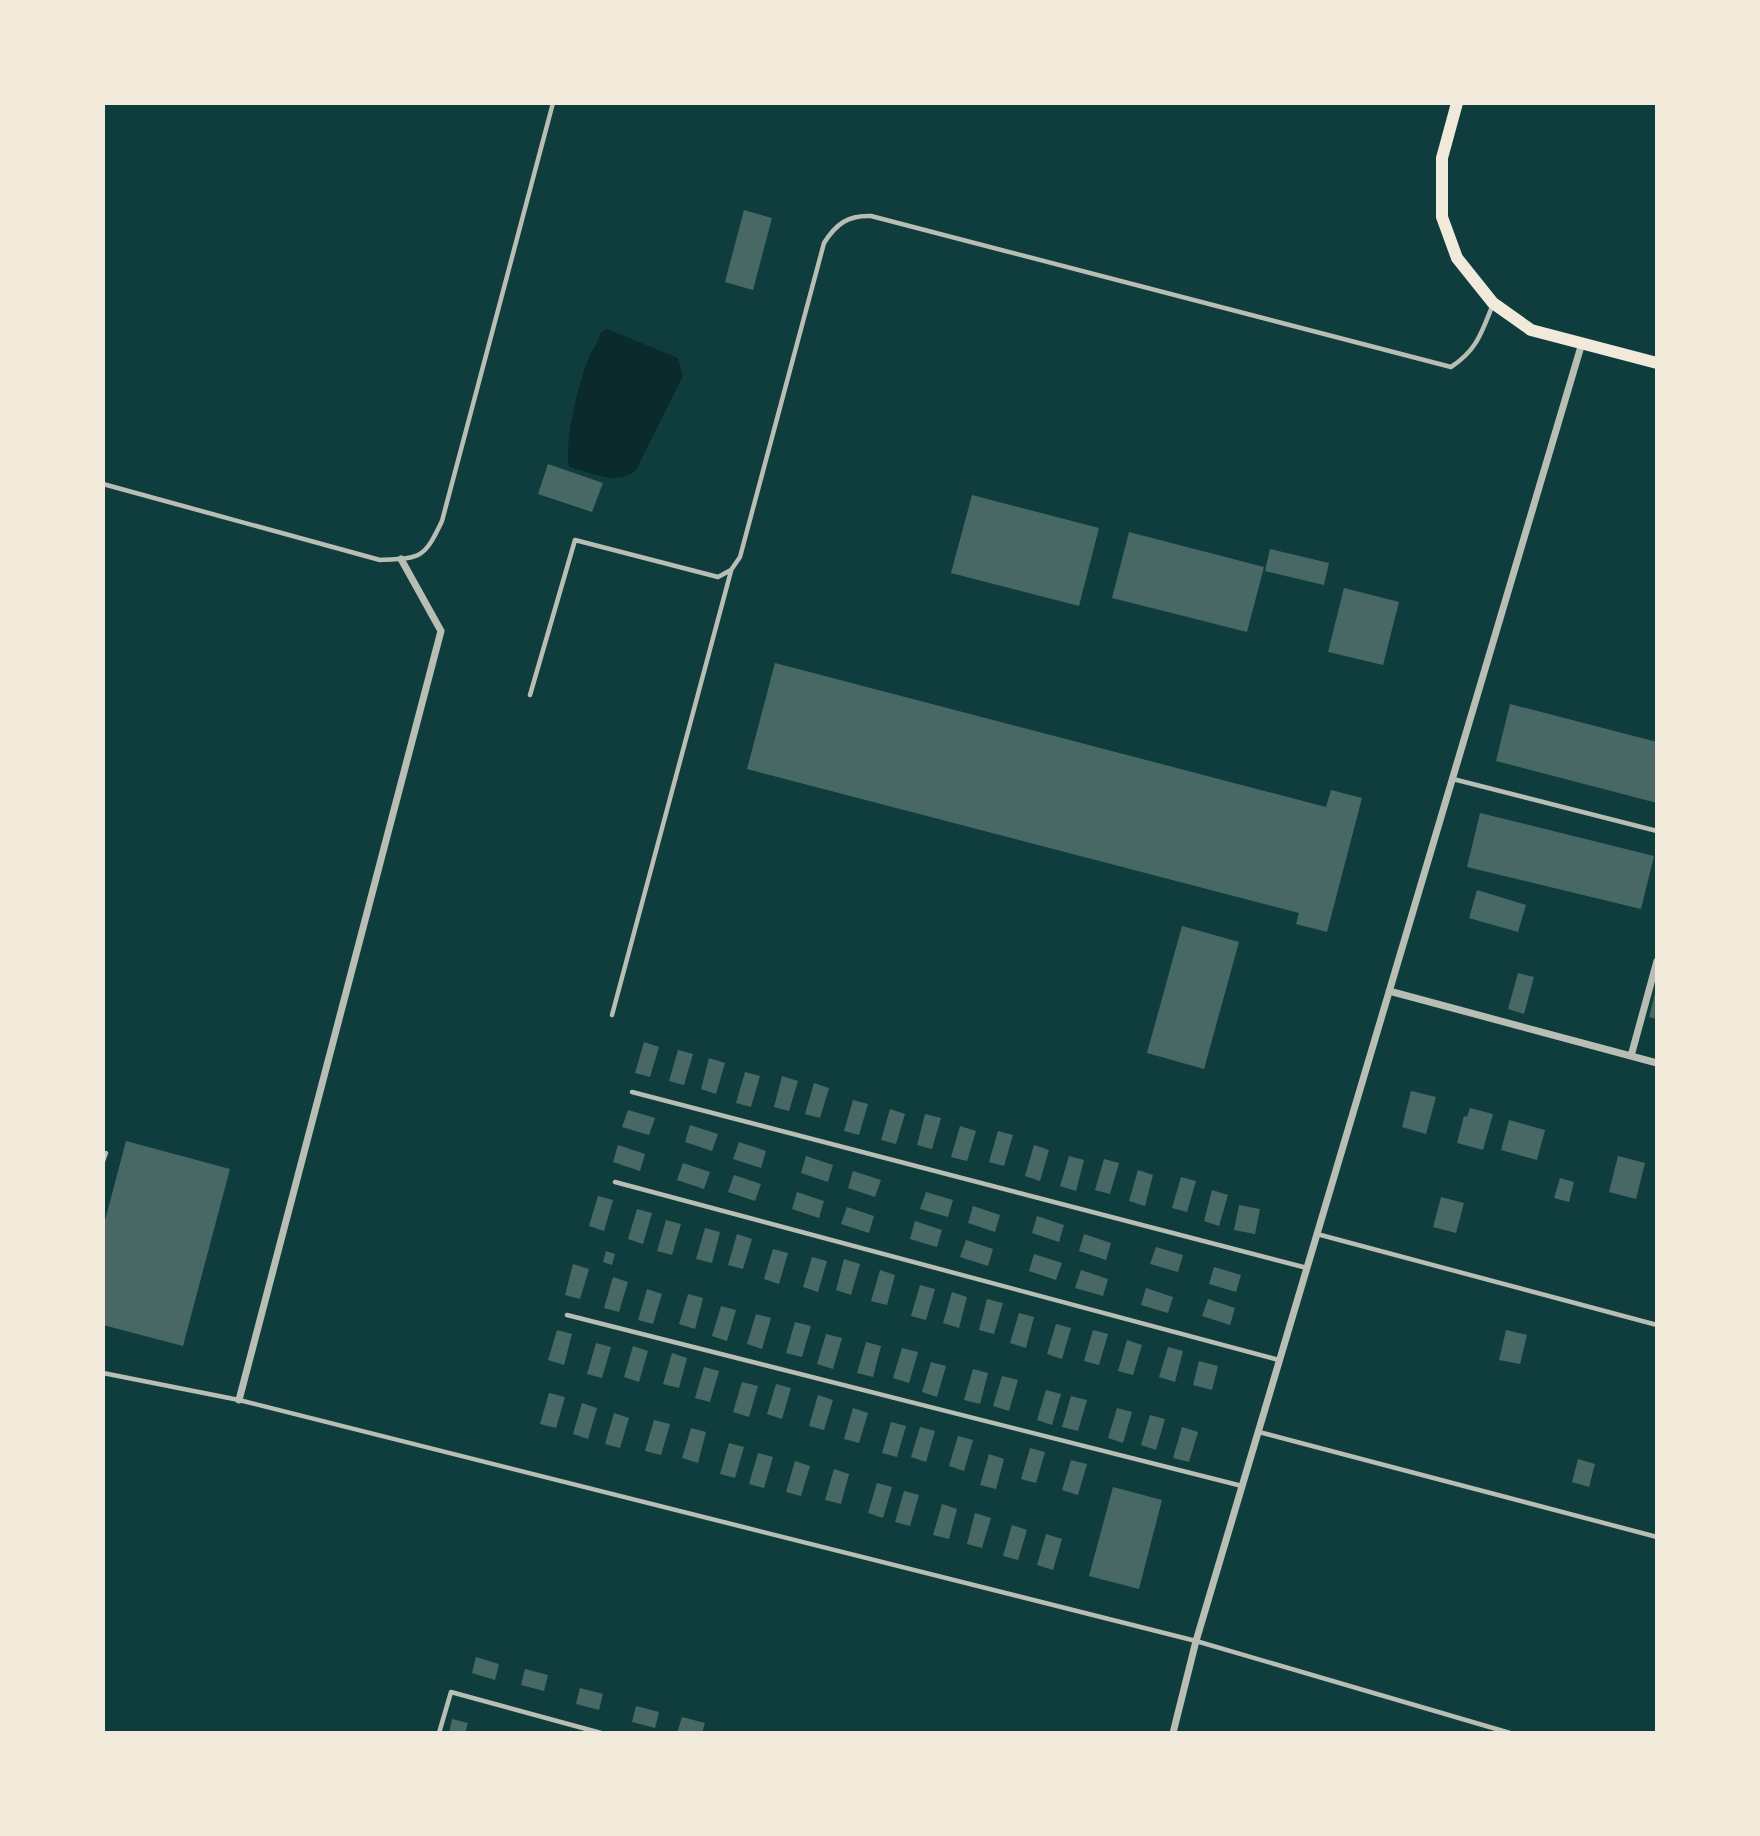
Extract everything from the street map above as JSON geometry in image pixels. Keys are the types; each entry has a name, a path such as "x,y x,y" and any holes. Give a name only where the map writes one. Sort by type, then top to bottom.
{"main road":[{"path":"1457,103 1442,158 1442,217 1457,258 1493,303 1531,330 1657,363"}],"street":[{"path":"1173,1733 1196,1641 1583,343"},
{"path":"239,1400 441,631 401,559"},
{"path":"1631,1056 1657,961"},
{"path":"1390,990 1657,1063"}],"lane":[{"path":"103,484 380,560 412,558 429,547 442,521 553,103"},
{"path":"612,1015 731,570 740,557 824,243 839,223 860,216 871,216 1451,367 1466,357 1478,341 1493,303"},
{"path":"530,695 575,540 718,577 731,570"},
{"path":"1453,779 1657,831"},
{"path":"632,1092 1307,1269"},
{"path":"103,1161 106,1153"},
{"path":"615,1182 1279,1360"},
{"path":"1317,1234 1657,1325"},
{"path":"567,1315 1242,1486"},
{"path":"103,1373 239,1400 1196,1641 1510,1733"},
{"path":"1258,1432 1657,1537"},
{"path":"439,1733 451,1692 601,1733"}],"water":[{"path":"607,329 678,358 683,376 636,470 629,475 613,478 569,467 568,456 573,414 587,362 601,332"}],"building":[{"path":"744,210 772,218 753,290 725,282"},
{"path":"548,464 603,483 592,512 538,494"},
{"path":"972,495 1099,528 1079,606 951,573"},
{"path":"1129,532 1264,567 1247,632 1112,598"},
{"path":"1270,549 1329,563 1324,585 1265,571"},
{"path":"1344,588 1399,602 1383,665 1328,652"},
{"path":"775,663 1326,807 1331,790 1362,798 1327,932 1296,924 1299,913 747,769"},
{"path":"1510,704 1657,742 1657,803 1496,761"},
{"path":"1480,813 1654,856 1641,909 1467,867"},
{"path":"1477,890 1526,905 1518,932 1469,918"},
{"path":"1182,926 1239,942 1204,1069 1147,1053"},
{"path":"1518,973 1534,977 1524,1014 1508,1009"},
{"path":"1657,989 1657,1019 1649,1017"},
{"path":"644,1042 659,1047 650,1077 635,1073"},
{"path":"678,1050 693,1054 684,1085 669,1081"},
{"path":"709,1058 725,1063 716,1094 701,1089"},
{"path":"745,1072 760,1076 751,1107 736,1103"},
{"path":"782,1076 798,1081 789,1111 774,1107"},
{"path":"814,1083 829,1088 820,1118 805,1114"},
{"path":"1411,1091 1436,1097 1426,1134 1402,1127"},
{"path":"853,1100 868,1104 859,1135 844,1131"},
{"path":"1470,1108 1493,1114 1483,1150 1457,1143 1464,1116 1467,1117"},
{"path":"890,1109 905,1114 896,1144 881,1140"},
{"path":"628,1110 655,1118 649,1135 622,1127"},
{"path":"925,1114 941,1118 932,1149 917,1145"},
{"path":"1509,1120 1545,1130 1537,1160 1501,1150"},
{"path":"690,1125 718,1134 712,1151 685,1142"},
{"path":"960,1126 976,1131 967,1161 951,1157"},
{"path":"998,1131 1013,1135 1004,1166 989,1162"},
{"path":"126,1141 230,1169 183,1346 103,1325 103,1228"},
{"path":"739,1142 766,1151 761,1168 733,1159"},
{"path":"618,1145 645,1154 640,1171 613,1162"},
{"path":"1034,1145 1049,1150 1040,1181 1025,1176"},
{"path":"806,1156 833,1165 828,1182 801,1173"},
{"path":"1069,1156 1084,1160 1076,1191 1060,1186"},
{"path":"1618,1156 1645,1163 1636,1199 1609,1192"},
{"path":"1104,1159 1119,1163 1110,1194 1095,1190"},
{"path":"683,1163 710,1172 704,1189 677,1180"},
{"path":"1138,1170 1153,1175 1145,1206 1129,1201"},
{"path":"853,1171 881,1180 875,1197 848,1188"},
{"path":"734,1175 761,1184 755,1201 728,1192"},
{"path":"1181,1177 1196,1181 1187,1212 1172,1208"},
{"path":"1560,1178 1574,1182 1569,1202 1554,1198"},
{"path":"1212,1190 1228,1195 1219,1226 1204,1221"},
{"path":"797,1192 824,1201 819,1218 792,1209"},
{"path":"926,1192 953,1200 948,1217 920,1209"},
{"path":"598,1196 613,1200 604,1231 589,1226"},
{"path":"1441,1197 1464,1203 1456,1233 1433,1227"},
{"path":"1239,1205 1260,1209 1255,1234 1234,1230"},
{"path":"973,1206 1000,1215 995,1232 968,1223"},
{"path":"847,1207 874,1216 869,1233 841,1224"},
{"path":"637,1209 652,1213 643,1244 628,1239"},
{"path":"1037,1216 1064,1225 1059,1242 1032,1233"},
{"path":"666,1220 681,1224 672,1255 657,1251"},
{"path":"915,1221 942,1230 937,1247 910,1239"},
{"path":"705,1228 720,1232 712,1263 696,1259"},
{"path":"737,1234 752,1239 743,1269 728,1265"},
{"path":"1084,1234 1111,1243 1106,1260 1079,1251"},
{"path":"966,1240 993,1249 988,1266 960,1257"},
{"path":"1156,1247 1183,1255 1178,1272 1150,1264"},
{"path":"773,1249 788,1253 779,1284 764,1279"},
{"path":"606,1251 615,1254 612,1265 603,1262"},
{"path":"1034,1254 1062,1263 1056,1280 1029,1271"},
{"path":"812,1257 827,1261 818,1292 803,1287"},
{"path":"844,1259 860,1264 851,1295 836,1290"},
{"path":"573,1264 589,1269 580,1299 565,1295"},
{"path":"1214,1267 1241,1275 1236,1292 1209,1284"},
{"path":"880,1270 895,1275 887,1305 871,1301"},
{"path":"1081,1270 1108,1279 1103,1296 1075,1288"},
{"path":"613,1277 628,1282 619,1312 604,1308"},
{"path":"920,1285 935,1289 926,1320 911,1316"},
{"path":"1146,1288 1173,1297 1168,1313 1141,1305"},
{"path":"647,1289 662,1294 653,1324 638,1320"},
{"path":"952,1292 967,1297 959,1328 943,1323"},
{"path":"688,1294 703,1298 695,1329 679,1324"},
{"path":"987,1299 1003,1303 994,1334 979,1330"},
{"path":"1208,1299 1235,1308 1230,1325 1202,1316"},
{"path":"721,1306 736,1310 727,1341 712,1336"},
{"path":"1019,1313 1034,1317 1026,1348 1010,1343"},
{"path":"756,1314 771,1318 762,1349 747,1344"},
{"path":"795,1322 811,1326 802,1357 786,1353"},
{"path":"1056,1324 1071,1328 1062,1359 1047,1354"},
{"path":"557,1330 572,1334 564,1365 548,1360"},
{"path":"1093,1330 1108,1334 1099,1365 1084,1361"},
{"path":"1506,1330 1527,1335 1520,1364 1499,1360"},
{"path":"826,1334 842,1338 833,1369 817,1364"},
{"path":"1127,1340 1142,1345 1133,1375 1118,1371"},
{"path":"866,1342 881,1346 873,1377 857,1373"},
{"path":"596,1343 611,1347 602,1378 587,1374"},
{"path":"633,1346 648,1351 639,1382 624,1377"},
{"path":"1168,1347 1183,1351 1175,1382 1159,1377"},
{"path":"902,1348 918,1352 909,1383 893,1378"},
{"path":"672,1353 687,1358 679,1388 663,1384"},
{"path":"1199,1361 1218,1366 1212,1390 1193,1385"},
{"path":"931,1362 946,1366 937,1397 922,1392"},
{"path":"704,1367 719,1371 710,1402 695,1398"},
{"path":"973,1369 988,1373 980,1404 964,1400"},
{"path":"1002,1376 1018,1380 1009,1411 993,1406"},
{"path":"742,1382 758,1386 749,1417 733,1412"},
{"path":"776,1384 791,1388 782,1419 767,1414"},
{"path":"1046,1390 1061,1394 1052,1425 1037,1420"},
{"path":"549,1393 565,1397 556,1428 540,1424"},
{"path":"818,1395 833,1400 824,1430 809,1426"},
{"path":"1071,1396 1087,1400 1078,1431 1062,1427"},
{"path":"582,1403 597,1408 588,1439 573,1434"},
{"path":"853,1408 868,1413 859,1443 844,1439"},
{"path":"1117,1408 1132,1412 1123,1443 1108,1438"},
{"path":"614,1413 629,1418 620,1448 605,1444"},
{"path":"1150,1415 1165,1419 1156,1450 1141,1445"},
{"path":"654,1420 670,1424 661,1455 645,1451"},
{"path":"891,1422 906,1426 897,1457 882,1453"},
{"path":"920,1427 935,1431 926,1462 911,1457"},
{"path":"1182,1427 1198,1432 1189,1462 1173,1458"},
{"path":"691,1428 706,1432 698,1463 682,1458"},
{"path":"958,1436 973,1440 964,1471 949,1466"},
{"path":"729,1443 744,1447 735,1478 720,1474"},
{"path":"1030,1448 1045,1452 1036,1483 1021,1479"},
{"path":"758,1453 773,1457 764,1488 749,1484"},
{"path":"989,1454 1004,1459 996,1489 980,1485"},
{"path":"1578,1459 1595,1464 1589,1487 1572,1482"},
{"path":"1071,1460 1087,1464 1078,1495 1062,1490"},
{"path":"795,1461 810,1466 801,1496 786,1492"},
{"path":"834,1469 849,1474 841,1504 825,1500"},
{"path":"877,1483 892,1487 883,1518 868,1513"},
{"path":"1113,1487 1162,1500 1139,1589 1089,1576"},
{"path":"904,1491 919,1495 910,1526 895,1522"},
{"path":"942,1504 957,1509 949,1539 933,1535"},
{"path":"975,1513 991,1518 982,1548 967,1544"},
{"path":"1012,1525 1027,1530 1018,1560 1003,1556"},
{"path":"1046,1534 1062,1539 1053,1570 1037,1565"},
{"path":"476,1657 499,1664 495,1680 472,1673"},
{"path":"525,1669 548,1675 544,1691 521,1685"},
{"path":"580,1688 603,1694 599,1710 576,1704"},
{"path":"636,1706 659,1712 655,1728 632,1722"},
{"path":"682,1717 705,1723 702,1733 677,1733"},
{"path":"452,1719 468,1723 465,1733 449,1733"}]}
